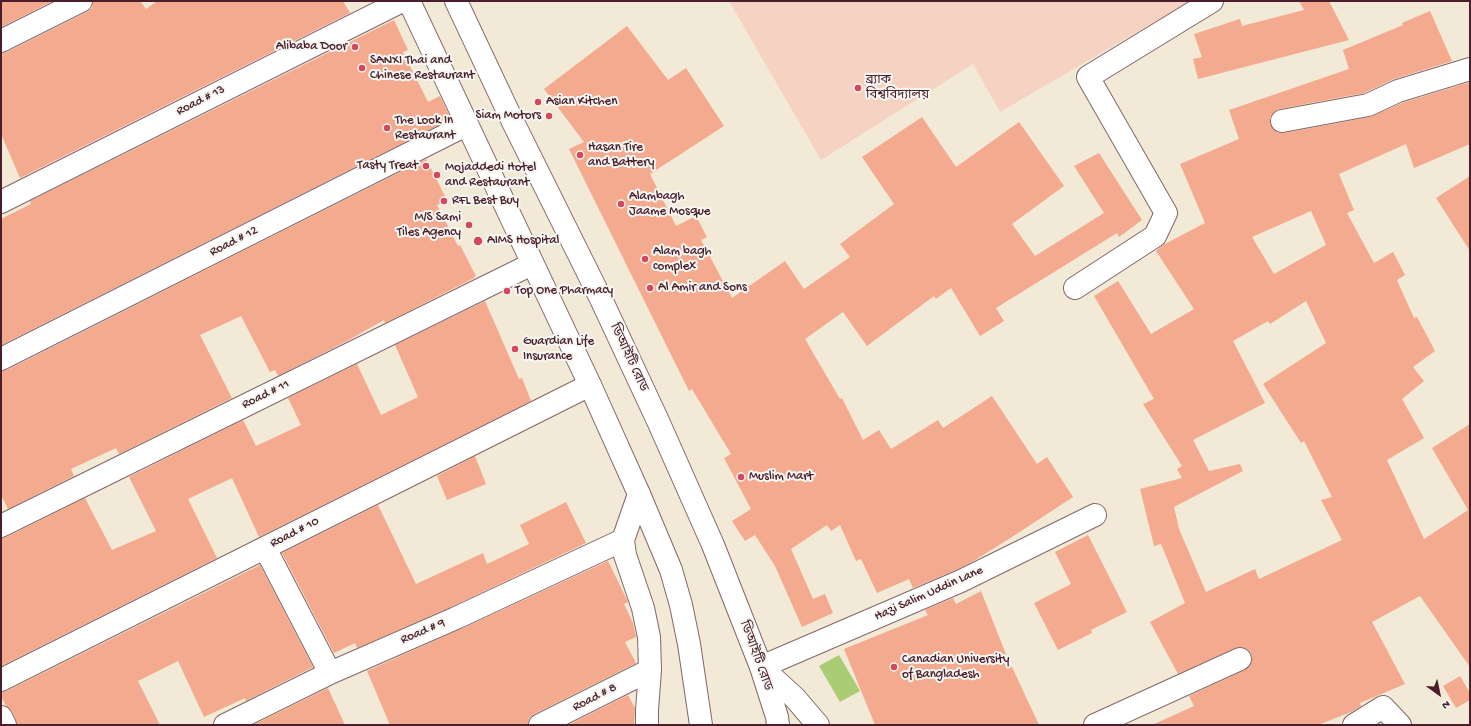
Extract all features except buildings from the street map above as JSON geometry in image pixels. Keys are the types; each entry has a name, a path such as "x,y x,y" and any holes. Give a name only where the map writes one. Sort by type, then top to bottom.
{"street":[{"path":"1,41 81,1"},
{"name":"Road # 13","path":"1,202 402,1"},
{"path":"408,1 590,386 639,494 671,570 681,605 689,644 701,725"},
{"name":"ডিআইটি রোড","path":"456,1 513,122 601,299 658,421 713,545 761,667 779,722"},
{"path":"1075,288 1155,236 1166,213 1088,77 1212,1"},
{"path":"1282,121 1368,105 1398,91 1470,69"},
{"name":"Road # 12","path":"1,359 466,125"},
{"name":"Road # 11","path":"1,526 532,264"},
{"name":"Road # 10","path":"1,680 590,386"},
{"path":"639,494 623,540 625,555 643,608 649,637 650,670 647,725"},
{"name":"Hazi Salim Uddin Lane","path":"761,667 961,581 1095,515"},
{"name":"Road # 9","path":"225,725 330,673 456,618 623,540"},
{"path":"265,548 330,673"},
{"path":"1095,725 1240,659"},
{"path":"761,667 796,698 818,725"},
{"name":"Road # 8","path":"540,725 650,670"},
{"path":"1354,725 1383,707 1400,725"},
{"path":"1,717 5,725"}],"shaded area":[{"name":"ব্র্যাক বিশ্ববিদ্যালয়","path":"729,1 1190,1 1000,112 973,64 821,160"}],"green space":[{"path":"839,655 860,691 840,702 819,666"}],"place":[{"name":"Alibaba Door","path":"355,47"},
{"name":"SANXI Thai and Chinese Restaurant","path":"362,68"},
{"name":"ব্র্যাক বিশ্ববিদ্যালয়","path":"858,88"},
{"name":"Asian Kitchen","path":"538,102"},
{"name":"Siam Motors","path":"549,116"},
{"name":"The Look In Restaurant","path":"387,128"},
{"name":"Hasan Tire and Battery","path":"580,155"},
{"name":"Tasty Treat","path":"426,166"},
{"name":"Mojaddedi Hotel and Restaurant","path":"437,175"},
{"name":"RFL Best Buy","path":"444,201"},
{"name":"Alambagh Jaame Mosque","path":"621,204"},
{"name":"M/S Sami Tiles Agency","path":"469,225"},
{"name":"AIMS Hospital","path":"478,241"},
{"name":"Alam bagh complex","path":"645,259"},
{"name":"Al Amir and Sons","path":"650,288"},
{"name":"Top One Pharmacy","path":"507,291"},
{"name":"Guardian Life Insurance","path":"515,349"},
{"name":"Muslim Mart","path":"741,477"},
{"name":"Canadian University of Bangladesh","path":"894,667"}]}
